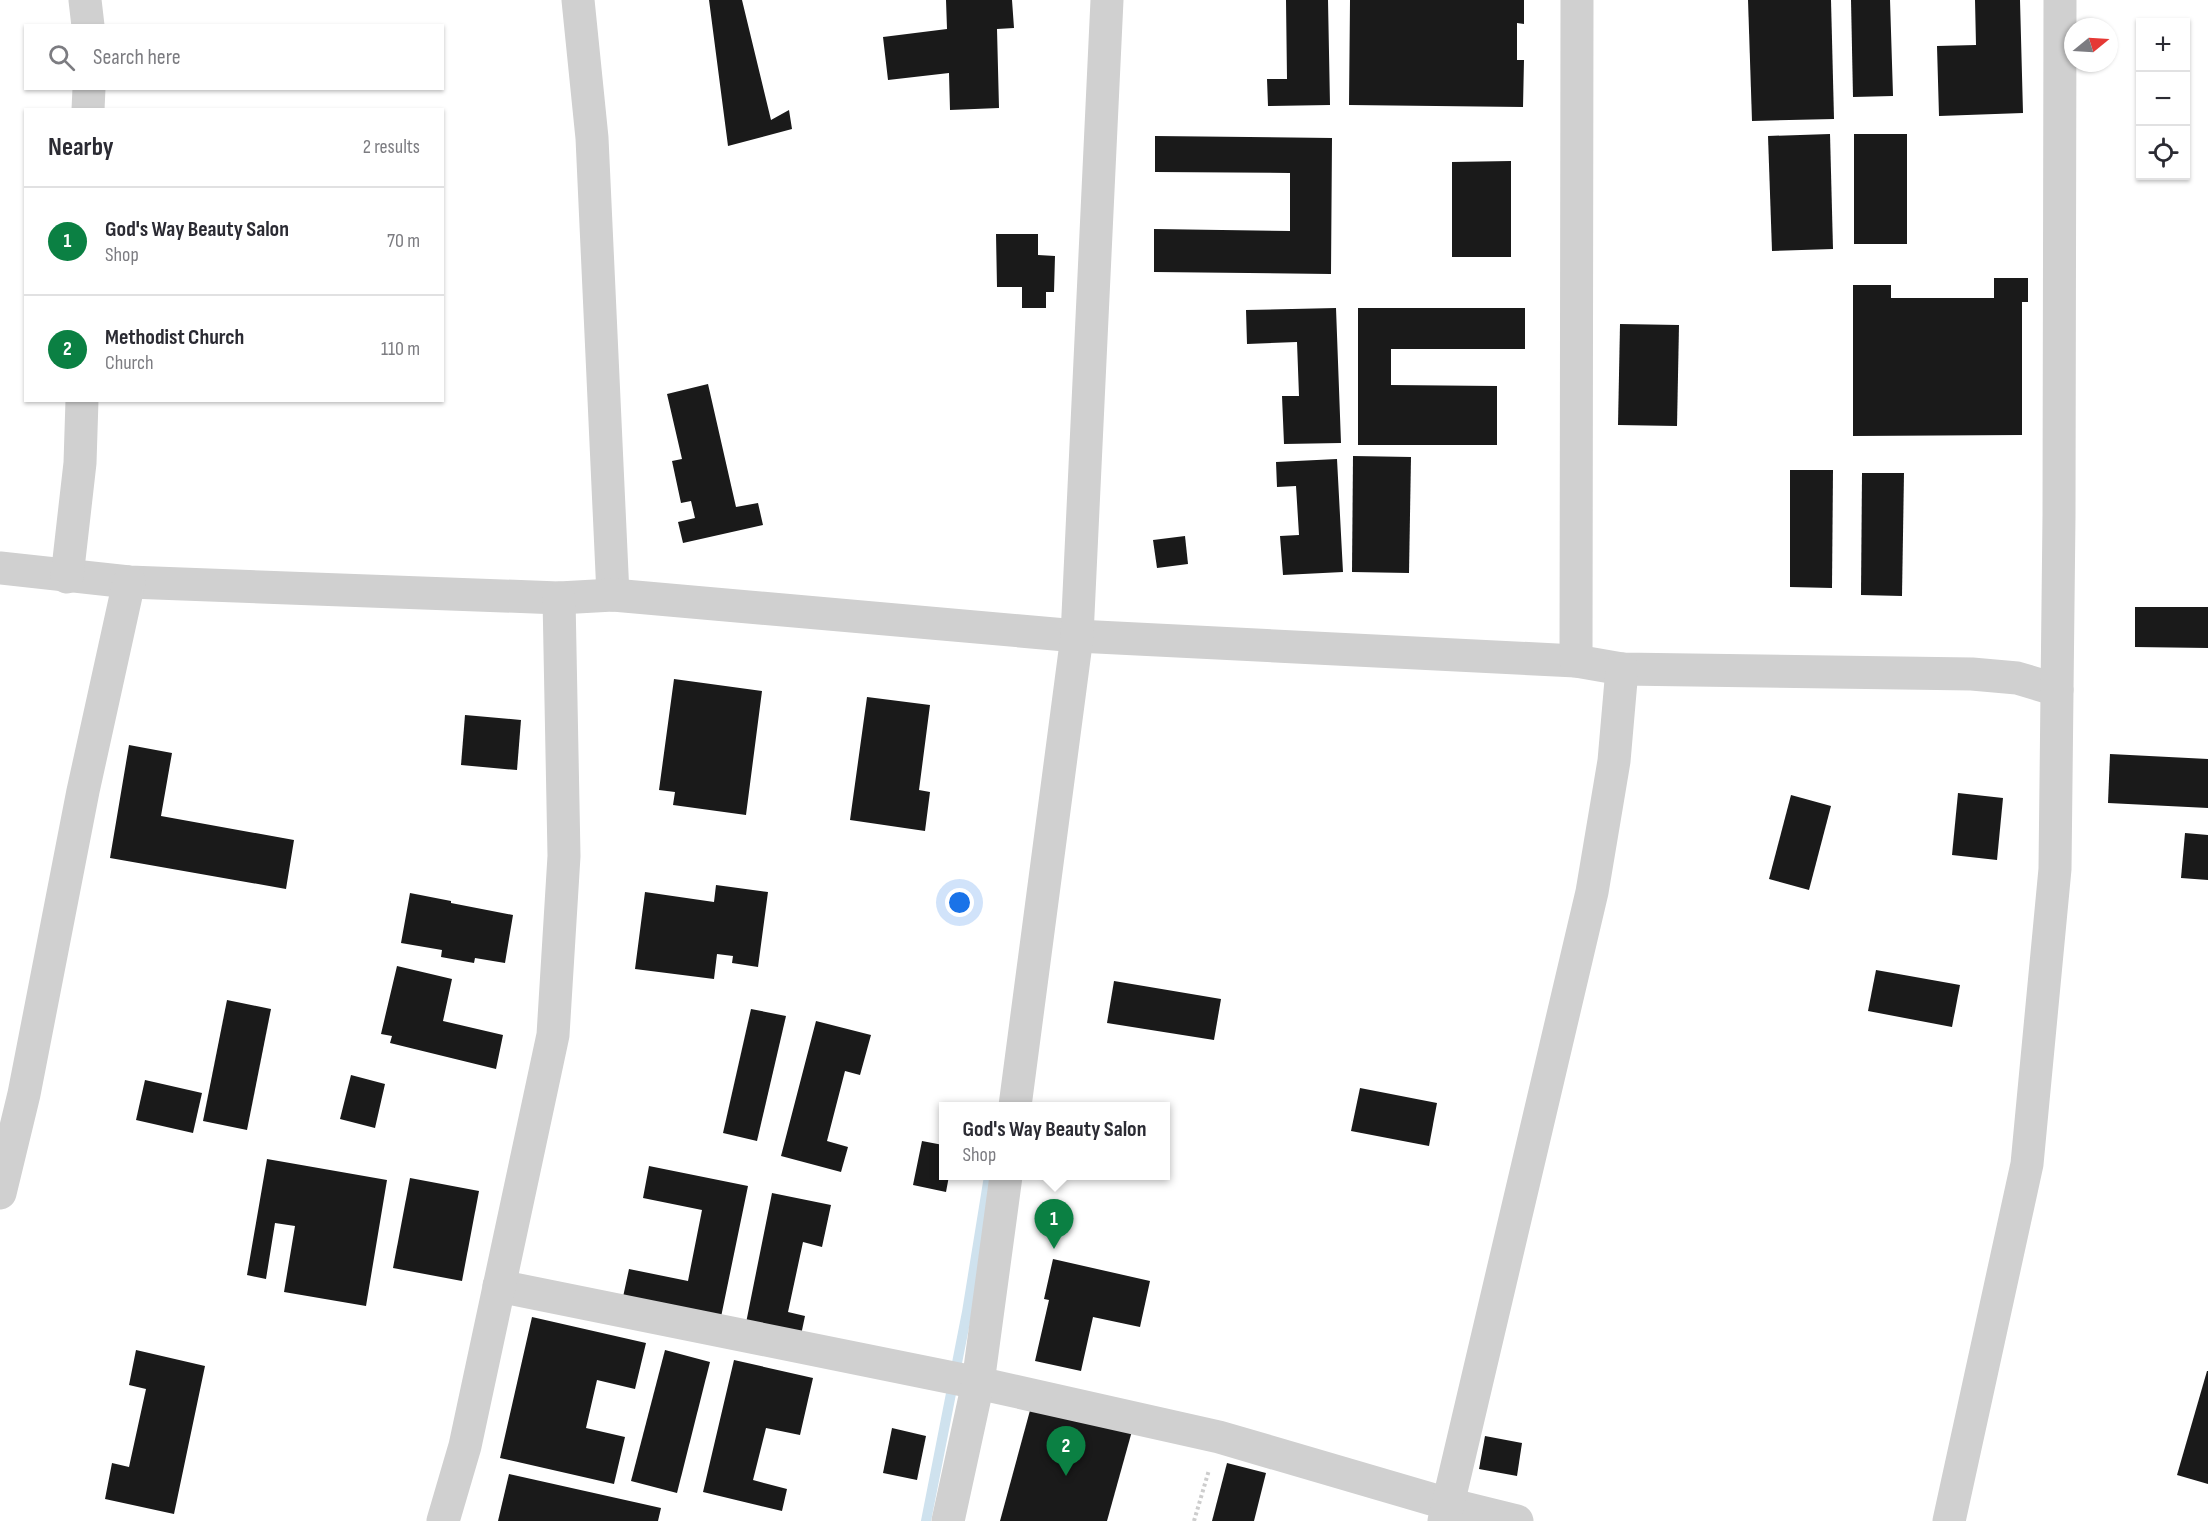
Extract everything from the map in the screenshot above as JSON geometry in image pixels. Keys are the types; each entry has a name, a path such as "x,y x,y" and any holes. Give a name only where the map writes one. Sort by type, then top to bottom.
{"street":[{"path":"85,0 88,24"},
{"path":"578,0 592,138 613,595"},
{"path":"1016,1102 1077,636 1107,0"},
{"path":"1576,661 1577,0"},
{"path":"1949,1521 2027,1164 2055,869 2060,0"},
{"path":"88,108 89,90"},
{"path":"67,576 81,463 82,402"},
{"path":"0,568 129,582 560,598 613,595 1077,636 1576,661 1622,669 1972,674 2017,678 2057,690"},
{"path":"0,1193 24,1094 83,791 129,582"},
{"path":"443,1521 465,1446 553,1035 564,856 560,598"},
{"path":"1446,1513 1592,892 1614,761 1622,669"},
{"path":"948,1521 978,1383 1005,1180"},
{"path":"499,1286 978,1383 1219,1437 1446,1513 1517,1521"}],"path":[{"path":"1194,1521 1219,1437"}],"building":[{"path":"709,0 742,0 771,120 789,110 792,129 728,146"},
{"path":"946,0 1012,0 1014,28 997,29 999,108 950,110 949,73 888,80 883,37 947,29"},
{"path":"1286,0 1328,0 1330,105 1268,106 1267,79 1287,79"},
{"path":"1350,0 1524,0 1524,24 1517,23 1517,60 1524,60 1523,107 1349,105"},
{"path":"1748,0 1831,0 1834,119 1752,121"},
{"path":"1851,0 1890,0 1893,96 1853,97"},
{"path":"1975,0 2020,0 2023,113 1939,116 1937,46 1976,45"},
{"path":"1830,134 1833,249 1772,251 1768,136"},
{"path":"1854,134 1907,134 1907,244 1854,244"},
{"path":"1155,136 1332,138 1331,274 1154,272 1154,229 1290,231 1290,173 1155,172"},
{"path":"1511,161 1511,257 1452,257 1452,162"},
{"path":"996,234 1038,234 1038,255 1055,256 1054,292 1046,292 1046,308 1022,308 1022,287 997,287"},
{"path":"1994,278 2028,278 2028,302 2022,302 2022,435 1853,436 1853,285 1891,285 1891,298 1994,298"},
{"path":"1336,308 1341,443 1284,444 1282,396 1299,396 1297,342 1247,344 1246,310"},
{"path":"1358,308 1525,308 1525,349 1391,349 1391,385 1497,386 1497,445 1358,445"},
{"path":"1620,324 1679,325 1677,426 1618,425"},
{"path":"708,384 736,507 758,503 763,525 683,543 678,522 695,518 691,501 681,503 672,461 682,459 667,394"},
{"path":"1353,456 1411,457 1409,573 1352,572"},
{"path":"1337,459 1343,572 1283,575 1280,536 1299,535 1296,486 1277,487 1276,462"},
{"path":"1790,470 1833,470 1832,588 1790,587"},
{"path":"1862,473 1904,473 1902,596 1861,595"},
{"path":"1185,536 1188,564 1157,568 1153,540"},
{"path":"2135,607 2208,607 2208,648 2135,647"},
{"path":"674,679 762,691 746,815 673,805 675,792 659,790"},
{"path":"867,697 930,705 919,790 930,792 925,831 850,820"},
{"path":"465,715 521,720 517,770 461,765"},
{"path":"129,745 172,753 161,816 294,840 286,889 110,858"},
{"path":"2110,754 2208,759 2208,808 2108,803"},
{"path":"1958,793 2003,798 1997,860 1952,855"},
{"path":"1791,795 1831,806 1809,890 1769,879"},
{"path":"2185,833 2208,835 2208,880 2181,878"},
{"path":"716,885 768,892 758,967 732,963 733,956 717,954 714,979 635,969 645,892 714,902"},
{"path":"410,893 513,915 505,963 475,958 474,963 441,957 442,950 401,943"},
{"path":"397,966 452,979 443,1021 503,1035 496,1069 390,1043 392,1036 381,1034"},
{"path":"1876,970 1960,985 1952,1027 1868,1011"},
{"path":"1114,981 1221,999 1214,1040 1107,1023"},
{"path":"227,1000 271,1009 247,1130 203,1121"},
{"path":"751,1009 786,1016 757,1141 723,1133"},
{"path":"816,1021 871,1035 860,1075 845,1071 827,1141 848,1147 841,1172 781,1156"},
{"path":"351,1075 385,1084 375,1128 340,1119"},
{"path":"145,1080 202,1093 193,1133 136,1120"},
{"path":"1360,1088 1437,1103 1429,1146 1351,1131"},
{"path":"922,1141 939,1144 939,1180 948,1180 946,1192 913,1185"},
{"path":"267,1159 387,1180 366,1306 284,1292 295,1226 275,1223 266,1279 247,1275"},
{"path":"649,1166 748,1186 721,1317 623,1297 629,1269 688,1281 702,1210 643,1198"},
{"path":"410,1178 479,1191 462,1281 393,1268"},
{"path":"772,1193 831,1205 822,1247 803,1242 788,1312 805,1316 801,1335 746,1323"},
{"path":"1053,1259 1150,1281 1140,1327 1093,1317 1081,1371 1035,1361 1049,1300 1044,1299"},
{"path":"532,1317 646,1343 635,1389 597,1380 586,1428 625,1437 614,1484 500,1458"},
{"path":"136,1350 205,1366 174,1514 105,1499 112,1463 129,1467 146,1389 129,1385"},
{"path":"665,1350 710,1362 677,1493 631,1481"},
{"path":"734,1360 813,1378 800,1435 766,1428 753,1480 787,1489 782,1511 703,1492"},
{"path":"2208,1371 2208,1484 2177,1475"},
{"path":"1032,1403 1132,1431 1107,1521 1000,1521"},
{"path":"892,1428 926,1436 917,1480 883,1473"},
{"path":"1485,1436 1522,1443 1517,1476 1479,1469"},
{"path":"1227,1463 1266,1473 1254,1521 1212,1521"},
{"path":"509,1474 661,1508 658,1521 498,1521"}],"waterway":[{"path":"926,1521 967,1312 988,1180"}],"place":[{"name":"God's Way Beauty Salon","path":"1054,1249"},
{"name":"Methodist Church","path":"1066,1476"}]}
